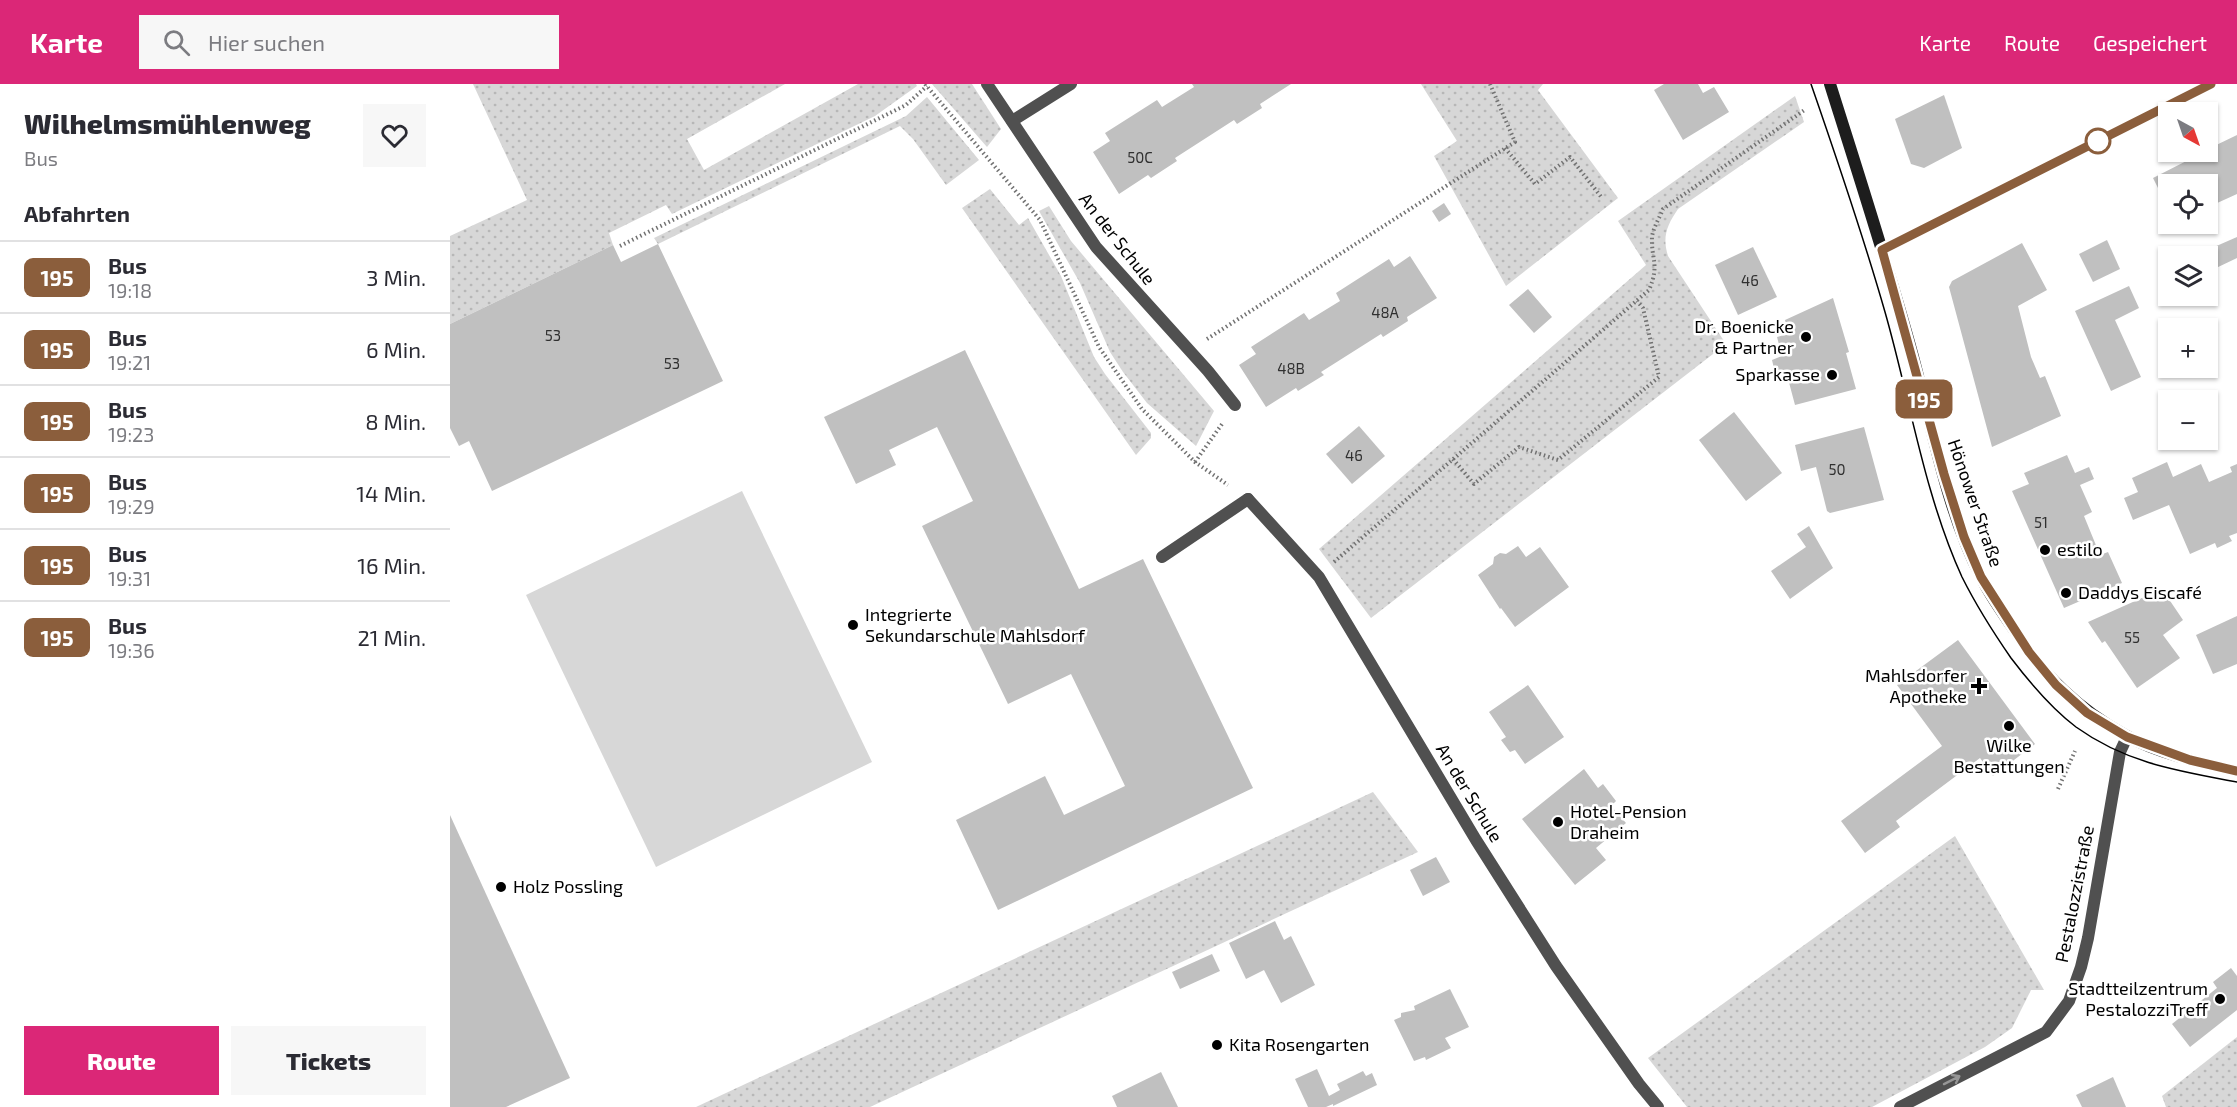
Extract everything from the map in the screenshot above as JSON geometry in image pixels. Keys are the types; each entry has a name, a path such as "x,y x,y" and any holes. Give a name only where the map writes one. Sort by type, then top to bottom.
{"main road":[{"name":"Hönower Straße","path":"1830,84 1882,250 1944,474 1964,537 1981,577 2029,652 2056,685 2087,713 2127,737 2190,760 2237,771"},
{"path":"1882,250 2211,84"}],"street":[{"name":"An der Schule","path":"987,84 1096,247 1235,405"},
{"path":"1012,121 1071,84"},
{"name":"An der Schule","path":"1248,500 1319,577 1476,840 1556,966 1639,1084 1658,1107"},
{"path":"1162,557 1248,500"},
{"name":"Pestalozzistraße","path":"1900,1107 2046,1032 2068,1000 2081,966 2088,938 2120,752 2127,737"}],"path":[{"path":"1188,351 1515,142 1490,84"},
{"path":"620,246 906,105 926,85 1040,220 1099,347 1142,409 1195,462 1248,500"},
{"path":"1319,577 1649,290 1655,277 1656,262 1652,236 1663,209 1806,109"},
{"path":"1505,148 1535,184 1570,157 1602,198"},
{"path":"1454,459 1474,484 1519,447 1558,460 1659,377 1643,308 1637,301"},
{"path":"1195,462 1235,405"},
{"path":"2058,789 2075,751"}],"shaded area":[{"path":"473,84 785,84 687,139 704,170 858,84 916,84 917,86 875,116 672,214 666,205 609,233 613,245 450,324 450,236 527,200"},
{"path":"932,84 972,84 1001,129 987,147"},
{"path":"1421,84 1543,84 1538,90 1618,198 1506,286 1434,156 1457,141"},
{"path":"1795,96 1804,122 1678,209 1667,231 1665,243 1668,256 1726,344 1371,618 1319,549 1646,265 1618,221"},
{"path":"927,97 979,160 946,185 913,139 900,126 658,244 654,238 906,116"},
{"path":"990,189 1019,225 1028,218 1061,276 1094,357 1151,433 1151,438 1136,455 962,208"},
{"path":"1049,206 1071,241 1214,411 1196,446 1147,403 1110,352 1080,283 1039,211"},
{"path":"742,491 872,762 656,867 526,595"},
{"path":"1373,792 1418,852 870,1107 696,1107"},
{"path":"1955,836 2044,990 2031,990 2012,1028 1985,1047 1872,1107 1687,1107 1648,1058"},
{"path":"2237,1037 2237,1107 2166,1107 2162,1096"}],"building":[{"path":"1192,84 1291,84 1260,104 1262,108 1237,124 1234,120 1175,158 1177,161 1151,178 1148,175 1119,194 1093,152 1110,141 1105,133 1157,100 1162,107 1194,87"},
{"path":"1664,84 1698,84 1703,93 1714,87 1729,112 1683,140 1654,90"},
{"path":"1944,95 1962,148 1924,168 1911,164 1895,119"},
{"path":"2237,135 2237,194 2218,203 2218,174 2161,174 2184,162 2218,162 2218,144"},
{"path":"2158,175 2158,188 2153,178"},
{"path":"1444,203 1451,214 1439,222 1432,211"},
{"path":"2237,237 2237,258 2218,267 2216,246"},
{"path":"2107,240 2120,269 2093,282 2079,254"},
{"path":"2022,243 2047,290 2018,306 2031,357 2040,378 2045,376 2061,416 1992,447 1949,287 1952,281"},
{"path":"658,244 723,381 492,491 469,441 459,446 450,428 450,324 613,245 621,262"},
{"path":"1753,247 1777,297 1738,315 1715,265"},
{"path":"1410,256 1437,298 1407,317 1408,321 1383,337 1381,334 1321,372 1324,375 1298,391 1296,388 1266,407 1239,365 1256,354 1251,347 1304,313 1309,320 1340,301 1336,293 1389,259 1394,267"},
{"path":"2129,286 2139,308 2115,320 2141,377 2111,391 2075,311"},
{"path":"1528,289 1552,317 1534,333 1509,305"},
{"path":"1833,298 1849,352 1846,353 1856,389 1795,405 1787,375 1776,377 1772,360 1782,356 1777,337 1788,334 1785,320"},
{"path":"965,350 1079,589 1143,559 1253,788 998,910 956,820 1045,776 1064,815 1125,786 1071,674 1008,704 922,526 973,501 937,427 889,450 896,465 856,484 824,417"},
{"path":"1734,412 1782,473 1746,501 1699,440"},
{"path":"1359,426 1385,456 1352,484 1326,454"},
{"path":"1864,427 1884,500 1830,513 1827,511 1816,467 1801,471 1795,445"},
{"path":"2067,455 2075,473 2089,467 2094,479 2080,485 2092,512 2084,516 2100,555 2108,552 2122,583 2064,608 2012,491 2029,484 2024,473"},
{"path":"2167,462 2173,477 2201,464 2209,482 2232,472 2230,467 2237,464 2237,533 2229,536 2232,541 2217,548 2215,543 2190,554 2169,505 2133,520 2124,498 2138,492 2132,478"},
{"path":"1809,526 1833,568 1790,599 1771,571 1806,547 1797,534"},
{"path":"1518,546 1526,557 1540,547 1569,587 1515,627 1478,575 1493,564 1494,557 1500,553 1506,554"},
{"path":"2162,589 2183,620 2163,635 2180,658 2137,688 2105,641 2102,643 2088,622"},
{"path":"2237,616 2237,664 2213,674 2196,635"},
{"path":"1958,640 2035,744 1993,776 1980,758 1896,821 1900,827 1865,853 1841,821 1942,746 1897,685"},
{"path":"1528,685 1564,737 1525,764 1515,750 1510,752 1501,740 1506,737 1489,712"},
{"path":"1584,769 1598,788 1603,784 1616,801 1611,806 1626,823 1596,848 1606,860 1575,885 1522,819"},
{"path":"450,815 570,1078 506,1107 450,1107"},
{"path":"1436,857 1450,882 1423,896 1410,870"},
{"path":"1275,921 1284,940 1291,936 1315,985 1281,1003 1264,970 1246,979 1229,943"},
{"path":"1212,954 1220,971 1180,989 1172,972"},
{"name":"Stadtteilzentrum PestalozziTreff","path":"2231,968 2237,976 2237,1010 2190,1047 2172,1024 2217,988 2213,982"},
{"path":"1450,989 1469,1027 1445,1038 1451,1048 1426,1060 1425,1057 1414,1061 1394,1020 1401,1017 1401,1013 1415,1010 1414,1006"},
{"path":"1317,1069 1329,1096 1340,1090 1337,1084 1363,1071 1366,1076 1372,1073 1377,1085 1333,1106 1333,1104 1326,1107 1308,1107 1295,1079"},
{"path":"1161,1072 1178,1107 1117,1107 1112,1096"},
{"path":"2113,1077 2126,1107 2082,1107 2076,1095"}],"tram line":[{"path":"1811,84 1877,283 1937,513 1962,577 1985,618 2026,677 2049,703 2076,727 2114,749 2153,764 2237,782"}],"bus line":[{"name":"195","path":"2211,84 1882,250 1900,308 1944,474 1964,537 1981,577 1994,600 2029,652 2056,685 2087,713 2127,737 2190,760 2237,771"}],"place":[{"name":"Dr. Boenicke & Partner","path":"1806,337"},
{"name":"Sparkasse","path":"1832,375"},
{"name":"estilo","path":"2045,550"},
{"name":"Daddys Eiscafé","path":"2066,593"},
{"name":"Integrierte Sekundarschule Mahlsdorf","path":"853,625"},
{"name":"Mahlsdorfer Apotheke","path":"1979,686"},
{"name":"Wilke Bestattungen","path":"2009,726"},
{"name":"Hotel-Pension Draheim","path":"1558,822"},
{"name":"Holz Possling","path":"501,887"},
{"name":"Stadtteilzentrum PestalozziTreff","path":"2220,999"},
{"name":"Kita Rosengarten","path":"1217,1045"}]}
